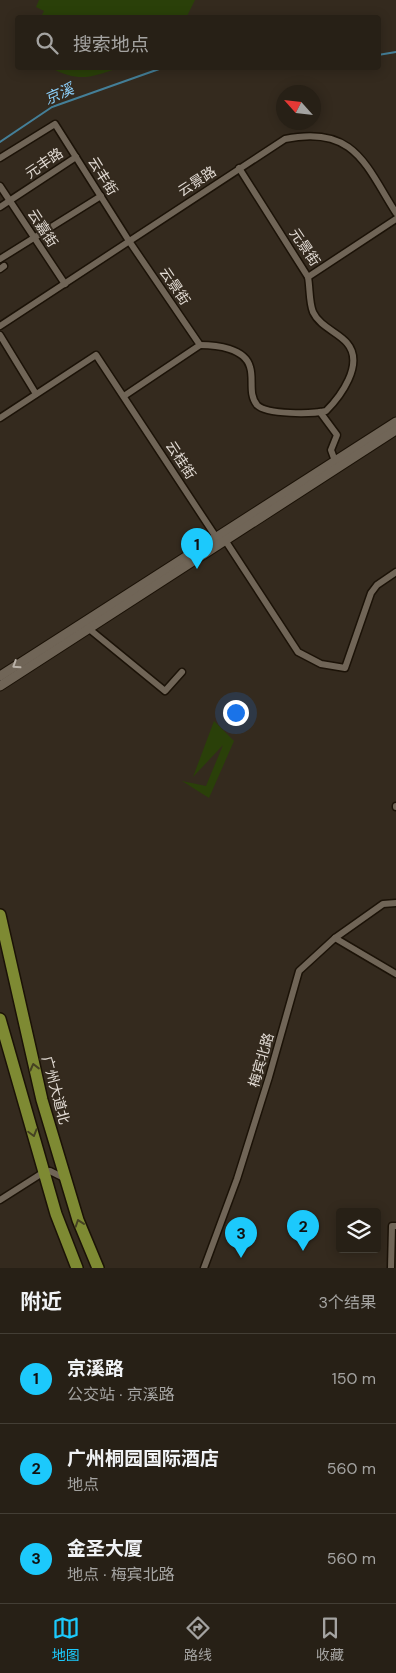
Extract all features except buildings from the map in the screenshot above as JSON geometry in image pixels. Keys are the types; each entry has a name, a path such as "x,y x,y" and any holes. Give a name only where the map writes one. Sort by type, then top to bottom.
{"highway":[{"name":"广州大道北","path":"0,915 30,1053 80,1226 98,1268"},
{"path":"0,1019 60,1227 77,1268"}],"main road":[{"path":"0,676 396,422"},
{"path":"0,686 396,430"}],"street":[{"name":"云丰街","path":"55,124 130,241"},
{"name":"元丰路","path":"0,158 55,124"},
{"name":"云景路","path":"0,326 286,139 302,136 332,138 345,142 361,158 396,213"},
{"name":"元丰路","path":"0,207 76,157"},
{"name":"元景街","path":"240,168 308,277 396,219"},
{"name":"云嘉街","path":"0,186 64,284"},
{"path":"0,259 101,196"},
{"name":"云景街","path":"130,241 200,346"},
{"path":"124,396 200,346 233,350 243,357 250,366 252,395 258,406 267,410 326,411 340,397 352,370 352,357 348,344 328,329 313,312 308,277"},
{"path":"0,335 36,394"},
{"name":"云桂街","path":"0,418 96,355 216,537"},
{"path":"320,412 337,435 331,450 335,461"},
{"path":"225,540 298,652 322,664 345,668 371,594 377,585 396,572"},
{"path":"88,628 165,690 182,672"},
{"name":"梅宾北路","path":"204,1268 243,1160 299,971 335,938 383,904 396,902"},
{"path":"335,938 396,974"},
{"path":"0,1200 44,1172 50,1171 65,1178"},
{"path":"391,1268 392,1226 396,1226"}],"green space":[{"path":"39,0 195,0 188,15 42,15 44,11 36,7"},
{"path":"56,70 112,70 84,77"},
{"path":"214,721 234,741 209,798 182,781 206,786 223,745 193,777"}],"waterway":[{"name":"京溪","path":"381,54 396,52"},
{"name":"京溪","path":"0,142 52,107 156,70"}],"place":[{"name":"京溪路","path":"197,569"},
{"name":"广州桐园国际酒店","path":"303,1251"},
{"name":"金圣大厦","path":"241,1258"}]}
